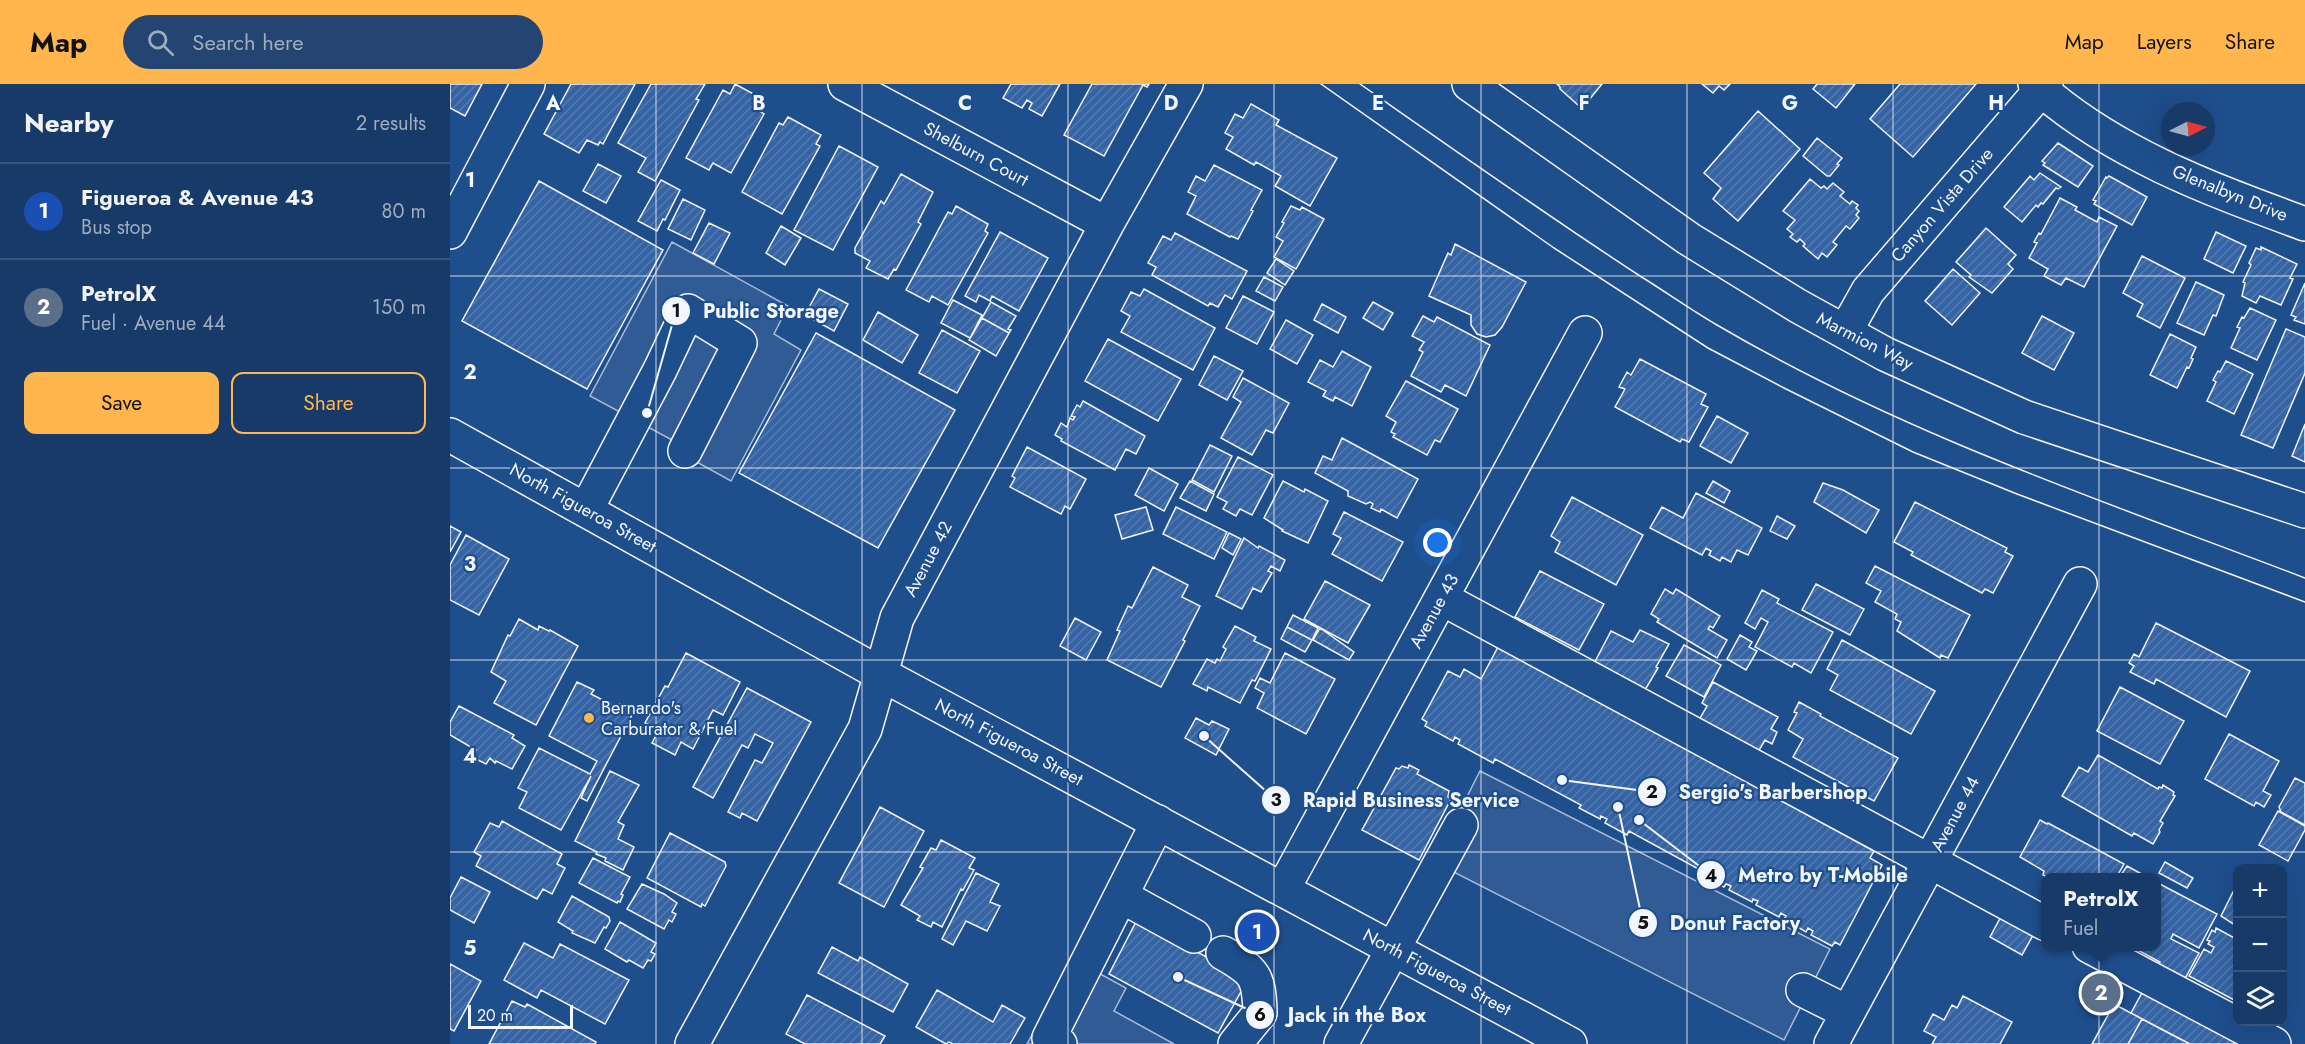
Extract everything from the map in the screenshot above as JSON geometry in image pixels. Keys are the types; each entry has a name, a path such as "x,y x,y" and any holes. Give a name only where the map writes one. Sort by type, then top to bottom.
{"street":[{"path":"450,232 528,84"},
{"name":"Shelburn Court","path":"845,84 1107,224"},
{"name":"Avenue 42","path":"692,1044 865,729 897,618 1107,224 1186,84"},
{"name":"Marmion Way","path":"1468,84 1689,239 1798,306 1886,354 2024,417 2305,511"},
{"name":"Canyon Vista Drive","path":"1845,332 1868,291 2041,86"},
{"name":"Glenalbyn Drive","path":"2041,86 2102,135 2202,185 2305,224"},
{"path":"586,510 660,370 688,311 740,343 685,451"},
{"name":"Avenue 43","path":"1282,888 1585,333"},
{"name":"North Figueroa Street","path":"450,435 881,674 1570,1044"},
{"name":"Avenue 44","path":"1832,1044 1847,1012 2080,584"},
{"path":"1441,598 2041,921"},
{"path":"1060,1044 1049,1038 1158,822"},
{"path":"1341,1044 1461,825"},
{"path":"1121,896 1194,936"},
{"path":"2098,951 2274,1044"},
{"path":"1223,953 1246,966 1259,986 1260,1014 1234,1044"},
{"path":"1803,990 1847,1012"}],"shaded area":[{"path":"672,242 788,306 774,334 801,350 731,481 675,450 674,441 590,396"},
{"path":"1480,771 1830,949 1784,1040 1434,862"},
{"path":"1073,959 1126,988 1114,1011 1174,1044 1027,1044"}],"building":[{"path":"450,84 482,84 465,116 450,108"},
{"path":"571,84 635,84 603,144 600,142 598,145 587,140 579,153 544,134"},
{"path":"651,84 705,84 696,99 699,100 655,181 638,172 646,158 618,143"},
{"path":"735,84 763,99 758,110 764,114 731,173 713,163 709,170 686,158 723,90 730,94"},
{"path":"1011,84 1060,84 1042,116 1029,109 1032,103 1027,100 1022,108 1003,98"},
{"path":"1092,84 1149,84 1147,87 1143,85 1104,156 1064,135"},
{"path":"1557,84 1602,84 1584,106 1580,103 1578,105"},
{"path":"1702,84 1730,84 1724,90 1719,86 1713,93"},
{"path":"1817,84 1855,84 1836,108 1813,89"},
{"path":"1900,84 1976,84 1913,157 1870,119"},
{"path":"1251,104 1279,120 1276,125 1337,158 1310,206 1275,186 1281,176 1256,162 1254,165 1226,149 1233,137 1225,133 1235,114 1243,118"},
{"path":"1758,111 1800,149 1738,221 1713,199 1721,188 1704,173"},
{"path":"788,117 821,135 816,144 820,146 782,214 742,192 779,123 783,125"},
{"path":"1817,138 1842,158 1830,176 1803,156"},
{"path":"2058,143 2093,166 2078,187 2043,165 2045,163 2042,161"},
{"path":"839,146 878,167 833,250 794,230"},
{"path":"598,164 621,176 606,203 583,191"},
{"path":"1214,165 1262,190 1238,239 1187,214 1196,196 1188,192 1196,176 1205,181"},
{"path":"2040,173 2061,187 2056,188 2043,204 2041,203 2038,207 2036,205 2022,222 2004,207 2030,176 2034,180"},
{"path":"901,174 933,192 918,222 921,224 896,270 894,269 888,279 866,268 870,261 855,253 855,248 881,201 884,204"},
{"path":"2109,176 2147,197 2132,225 2094,204 2096,201 2093,200 2106,177"},
{"path":"1810,179 1821,188 1824,186 1827,189 1833,183 1844,192 1840,196 1850,204 1852,201 1858,205 1856,208 1859,211 1856,215 1859,218 1850,229 1846,226 1833,242 1837,245 1827,257 1822,253 1818,259 1803,246 1805,244 1800,239 1797,242 1790,237 1793,234 1787,229 1795,220 1783,211"},
{"path":"661,180 680,190 657,231 638,221"},
{"path":"539,181 663,250 587,389 462,321"},
{"path":"2060,198 2077,207 2075,210 2097,222 2099,217 2117,226 2084,287 2066,278 2061,285 2044,276 2048,269 2029,258 2037,243 2034,242 2039,233 2041,234"},
{"path":"683,199 705,210 691,240 668,229"},
{"path":"956,206 988,224 985,231 988,233 948,305 932,296 929,302 906,290 948,212 952,214"},
{"path":"1291,206 1300,210 1302,207 1324,219 1296,269 1274,257 1283,241 1276,237"},
{"path":"709,223 730,233 714,264 693,253"},
{"path":"781,226 801,238 785,265 766,253"},
{"path":"1986,228 2016,255 2008,264 2013,269 1992,293 1969,277 1971,275 1956,262"},
{"path":"1000,232 1048,258 1019,311 992,296 990,301 979,295 976,302 965,296"},
{"path":"2216,232 2246,246 2233,273 2204,259"},
{"path":"1175,233 1247,271 1232,299 1225,295 1218,307 1210,303 1208,306 1152,275 1156,267 1148,263 1163,236 1171,240"},
{"path":"1455,244 1526,282 1502,327 1495,335 1486,337 1477,334 1471,325 1471,315 1429,296 1448,253 1451,255"},
{"path":"2261,247 2297,264 2281,305 2260,296 2256,303 2242,296 2245,283 2243,282 2251,265 2249,263 2256,248 2261,250"},
{"path":"2142,256 2185,278 2160,328 2137,316 2143,304 2123,293"},
{"path":"1276,259 1294,271 1285,285 1267,273"},
{"path":"1953,269 1980,293 1952,325 1925,301"},
{"path":"1264,277 1283,287 1275,301 1256,291"},
{"path":"2196,282 2224,295 2216,316 2213,315 2204,335 2177,323"},
{"path":"2305,283 2305,324 2294,320 2296,317 2291,315"},
{"path":"819,289 848,304 834,331 805,315"},
{"path":"1144,289 1215,328 1193,370 1121,332 1130,316 1121,311 1131,292 1140,296"},
{"path":"1243,296 1274,312 1257,344 1226,328"},
{"path":"953,300 982,315 970,338 941,323"},
{"path":"991,302 1016,316 1008,329 1011,330 1009,333 982,318"},
{"path":"1373,302 1393,313 1383,330 1363,318"},
{"path":"1322,304 1346,317 1338,333 1314,320"},
{"path":"2250,308 2276,320 2257,360 2231,348 2240,328 2237,327"},
{"path":"878,312 918,335 902,363 863,340"},
{"path":"1423,316 1434,322 1437,317 1490,345 1466,396 1445,385 1441,392 1411,376 1423,352 1419,350 1424,342 1412,336"},
{"path":"2042,316 2074,333 2054,370 2022,353"},
{"path":"982,318 1009,333 996,356 969,340"},
{"path":"1286,320 1313,335 1297,364 1270,349"},
{"path":"2286,329 2305,337 2305,373 2273,448 2241,435"},
{"path":"942,330 980,351 957,393 919,373"},
{"path":"816,333 955,410 878,548 739,473"},
{"path":"2170,334 2196,347 2189,368 2187,367 2177,388 2150,375"},
{"path":"1108,339 1181,379 1158,421 1085,381"},
{"path":"1342,351 1371,367 1352,406 1335,397 1333,401 1323,396 1326,391 1308,382 1320,360 1333,367"},
{"path":"1214,356 1243,371 1227,400 1199,385"},
{"path":"1640,359 1706,394 1701,404 1708,407 1689,442 1682,439 1680,442 1615,407 1625,389 1619,387 1627,372 1631,375"},
{"path":"2226,361 2253,374 2234,414 2207,401 2216,382 2213,380"},
{"path":"1243,378 1289,403 1273,433 1266,430 1252,455 1221,438 1241,402 1233,397"},
{"path":"1406,381 1458,409 1440,442 1435,440 1427,455 1393,437 1395,434 1391,432 1396,422 1386,416"},
{"path":"1083,401 1145,436 1136,454 1126,449 1115,470 1061,441 1062,439 1055,435 1061,423 1067,427 1070,418 1073,420 1075,417 1071,416 1077,405 1080,407"},
{"path":"1717,416 1748,433 1731,463 1700,446"},
{"path":"2305,424 2305,462 2292,456"},
{"path":"1342,438 1418,479 1397,518 1381,509 1380,512 1371,508 1373,504 1370,502 1366,504 1348,496 1348,491 1315,473 1323,456 1332,460"},
{"path":"1210,445 1232,456 1214,492 1192,480"},
{"path":"1027,447 1086,479 1070,509 1065,506 1061,514 1010,487 1015,478 1012,476"},
{"path":"1238,457 1273,475 1252,515 1240,509 1236,516 1223,509 1227,502 1217,497"},
{"path":"1149,468 1178,484 1164,511 1135,495"},
{"path":"1190,481 1214,494 1206,511 1180,498"},
{"path":"1283,481 1328,501 1308,543 1282,531 1264,518"},
{"path":"1713,481 1730,491 1724,503 1706,493"},
{"path":"1823,483 1843,490 1879,510 1866,533 1814,502"},
{"path":"1696,493 1762,528 1748,555 1737,550 1731,562 1722,557 1720,561 1709,555 1711,551 1706,548 1702,555 1650,528 1662,507 1683,518"},
{"path":"1572,497 1643,535 1616,585 1555,552 1560,542 1551,536"},
{"path":"1915,502 2007,548 2005,552 2013,556 1993,593 1985,589 1982,593 1911,555 1913,552 1894,542"},
{"path":"1146,507 1153,530 1122,539 1115,515"},
{"path":"1176,507 1227,532 1214,559 1163,534"},
{"path":"1344,512 1403,542 1382,581 1332,554 1341,538 1333,534"},
{"path":"1777,516 1795,526 1787,539 1770,531"},
{"path":"450,526 461,532 450,552"},
{"path":"1229,533 1241,539 1233,555 1222,548"},
{"path":"466,535 509,559 479,615 450,600 450,565"},
{"path":"1244,538 1258,548 1259,546 1285,560 1280,571 1271,566 1268,571 1272,573 1261,592 1253,588 1242,609 1216,596"},
{"path":"1875,566 1970,615 1948,658 1941,655 1940,658 1897,631 1901,622 1895,619 1897,614 1875,602 1881,591 1866,583"},
{"path":"1153,567 1188,585 1182,597 1200,606 1161,687 1107,660 1128,606 1132,608"},
{"path":"1540,571 1604,604 1579,650 1515,617"},
{"path":"1325,581 1370,605 1348,643 1304,619"},
{"path":"1816,584 1864,609 1850,635 1802,610"},
{"path":"1665,589 1673,594 1676,589 1720,616 1713,628 1710,626 1708,629 1727,640 1717,658 1657,622 1659,619 1651,614"},
{"path":"1762,590 1779,599 1777,603 1833,632 1811,673 1794,663 1792,667 1755,647 1768,622 1761,618 1755,629 1745,623"},
{"path":"1293,615 1318,628 1312,640 1287,627"},
{"path":"1075,618 1101,632 1086,660 1060,646"},
{"path":"519,619 538,630 539,626 550,630 578,646 536,725 494,703 506,681 491,672 508,635 510,636"},
{"path":"2156,623 2250,671 2226,717 2156,679 2154,684 2130,672 2134,666 2129,663 2134,654 2139,657"},
{"path":"1235,626 1256,637 1254,641 1271,649 1255,681 1252,680 1240,703 1208,687 1207,691 1193,684 1207,659 1215,663 1217,659 1220,661 1226,649 1223,647"},
{"path":"1287,627 1312,640 1305,652 1281,639"},
{"path":"1320,628 1354,652 1349,660 1313,640"},
{"path":"1640,630 1669,644 1642,695 1589,673 1611,631 1633,642"},
{"path":"1740,635 1752,642 1749,647 1757,651 1746,670 1727,659"},
{"path":"1842,640 1935,691 1911,734 1830,690 1838,675 1827,669"},
{"path":"1684,645 1721,665 1704,697 1666,676"},
{"path":"1498,647 1874,851 1870,858 1882,865 1840,945 1835,942 1832,946 1811,935 1813,931 1808,928 1806,932 1784,919 1786,916 1781,913 1779,917 1756,905 1758,901 1753,899 1752,902 1729,890 1731,886 1726,884 1724,887 1702,875 1704,872 1629,831 1627,835 1605,823 1607,819 1601,816 1600,819 1579,808 1581,805 1495,759 1493,763 1458,744 1460,740 1455,737 1453,741 1425,726 1427,722 1422,719 1448,671 1460,677 1464,669 1481,679"},
{"path":"686,653 740,682 723,715 713,710 693,749 681,742 675,755 652,743 659,730 645,723"},
{"path":"1285,653 1335,679 1306,734 1257,708 1264,693 1255,688 1260,678 1270,683"},
{"path":"577,682 594,690 591,694 618,708 620,704 634,711 587,801 581,798 591,776 561,830 519,808 527,792 518,788 539,748 590,774 597,761 549,736"},
{"path":"1713,682 1778,717 1771,729 1777,732 1772,744 1765,740 1758,752 1699,720 1707,706 1702,703"},
{"path":"2120,687 2184,721 2160,764 2097,731"},
{"path":"747,688 811,722 757,821 742,813 740,818 728,812 755,760 762,763 773,743 755,734 748,748 742,745 713,798 693,787"},
{"path":"1799,702 1821,714 1820,716 1898,758 1874,801 1793,757 1803,739 1788,730 1797,713 1794,712"},
{"path":"459,706 514,735 512,738 525,746 512,769 496,761 495,763 490,758 486,764 472,757 476,750 450,735 450,722"},
{"path":"1196,718 1209,725 1212,721 1229,729 1216,755 1185,738"},
{"path":"2229,734 2279,761 2263,791 2271,795 2264,807 2256,802 2254,806 2205,779"},
{"path":"2098,755 2158,789 2163,785 2174,792 2175,796 2160,821 2163,823 2153,844 2134,833 2132,836 2062,796 2079,767 2088,772"},
{"path":"1409,765 1419,770 1417,774 1449,791 1448,797 1451,799 1419,860 1362,830 1396,768 1399,769 1402,766 1408,768"},
{"path":"610,771 639,785 618,822 624,825 618,839 634,847 623,870 605,861 606,858 596,854 597,852 575,841"},
{"path":"2295,778 2305,783 2305,825 2281,812 2279,807"},
{"path":"880,807 924,831 884,907 839,883"},
{"path":"2278,811 2305,826 2288,861 2259,845"},
{"path":"2040,820 2124,864 2119,873 2044,873 2044,871 2020,857"},
{"path":"502,821 562,854 557,864 565,868 552,894 543,889 537,899 476,866 481,856 474,852 490,823 499,827"},
{"path":"670,833 725,862 726,866 705,906 702,904 701,907 647,878"},
{"path":"941,840 975,858 969,868 974,870 963,890 961,889 942,927 933,922 931,927 917,920 920,916 901,905 923,868 920,867 931,848 936,850"},
{"path":"593,858 630,877 621,894 623,895 620,902 617,903 579,883"},
{"path":"2165,862 2193,878 2187,888 2159,873"},
{"path":"2127,866 2140,873 2122,873"},
{"path":"976,873 999,884 990,902 1000,906 987,931 966,921 953,945 942,939"},
{"path":"461,877 490,892 474,923 450,910 450,898"},
{"path":"642,884 677,903 672,912 676,914 672,922 669,920 664,929 627,909"},
{"path":"2161,885 2217,914 2199,948 2173,934 2171,939 2199,953 2181,986 2155,972 2160,962 2139,951 2161,951"},
{"path":"2233,892 2233,924 2221,916"},
{"path":"572,896 609,917 610,921 595,943 572,933 573,931 558,922"},
{"path":"2004,911 2037,928 2022,955 1990,937"},
{"path":"1137,920 1248,979 1218,1033 1109,974"},
{"path":"620,922 656,943 651,952 655,954 643,968 605,949"},
{"path":"2216,928 2233,937 2233,999 2189,976 2204,949 2211,953 2214,947 2208,944 2210,941 2207,940 2212,930 2215,932"},
{"path":"524,943 553,958 560,944 629,980 605,1024 541,990 537,998 504,980"},
{"path":"832,947 858,961 860,957 908,984 893,1012 818,973"},
{"path":"450,964 481,981 454,1031 450,1029"},
{"path":"937,990 993,1022 1002,1005 1025,1018 1010,1044 953,1044 949,1042 946,1044 916,1027"},
{"path":"2143,991 2249,1044 2190,1044 2131,1013"},
{"path":"807,995 885,1036 880,1044 805,1044 786,1034"},
{"path":"1963,996 2012,1022 2000,1044 1932,1044 1936,1037 1924,1031 1933,1014 1944,1020 1952,1005 1957,1008"},
{"path":"512,1001 525,1007 527,1004 596,1042 595,1044 489,1044"},
{"path":"2114,1004 2142,1019 2128,1044 2092,1044"},
{"path":"2142,1019 2180,1039 2190,1044 2128,1044"}],"tram line":[{"path":"1321,84 1554,248 1708,348 1913,452 2017,494 2305,602"},
{"path":"1360,84 1640,276 1707,319 1787,364 1859,400 2006,464 2305,578"}],"place":[{"name":"Public Storage","path":"647,413"},
{"name":"Bernardo's Carburator & Fuel","path":"589,718"},
{"name":"Rapid Business Service","path":"1204,736"},
{"name":"Sergio's Barbershop","path":"1562,780"},
{"name":"Donut Factory","path":"1618,807"},
{"name":"Metro by T-Mobile","path":"1639,820"},
{"name":"Figueroa & Avenue 43","path":"1257,932"},
{"name":"Jack in the Box","path":"1178,977"},
{"name":"PetrolX","path":"2101,993"}]}
